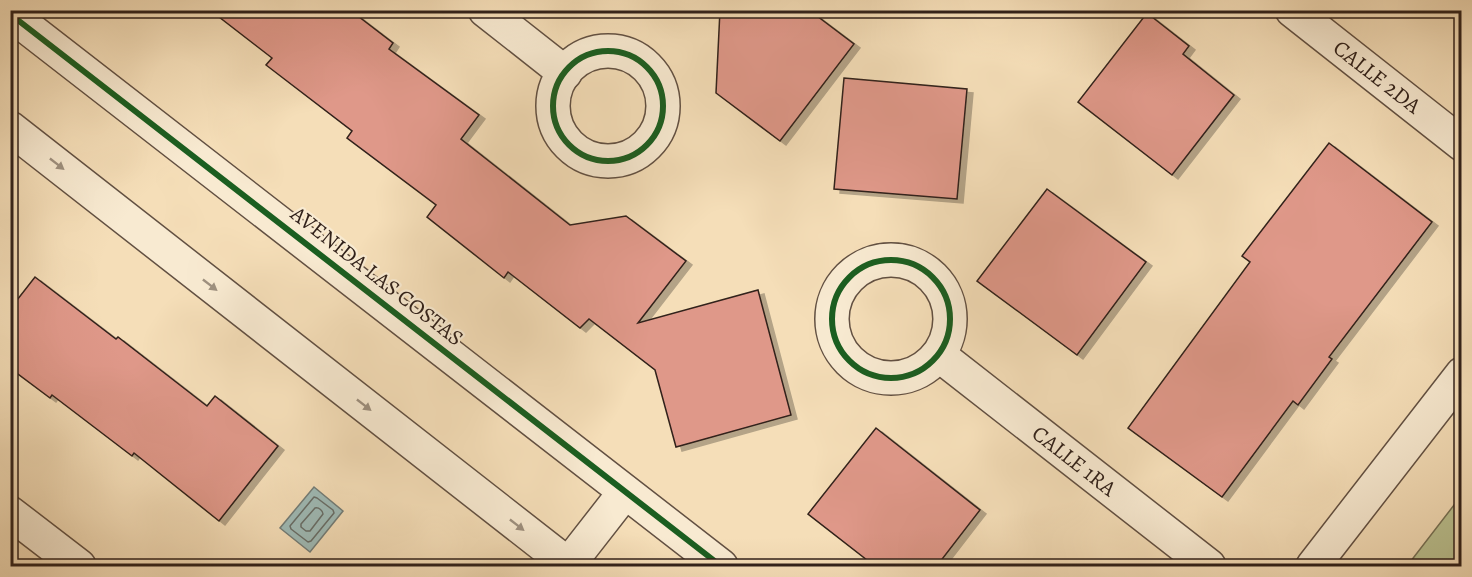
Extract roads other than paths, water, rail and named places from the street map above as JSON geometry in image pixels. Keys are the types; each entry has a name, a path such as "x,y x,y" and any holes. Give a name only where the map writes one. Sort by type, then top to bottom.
{"street":[{"path":"485,10 565,73"},
{"name":"CALLE 2DA","path":"1292,10 1461,144"},
{"name":"AVENIDA LAS COSTAS","path":"10,14 721,567"},
{"path":"10,128 569,566 625,492"},
{"name":"CALLE 1RA","path":"939,355 1209,567"},
{"path":"1313,567 1461,374"},
{"path":"10,513 79,567"}],"water":[{"path":"314,487 343,511 310,552 280,528"}]}
